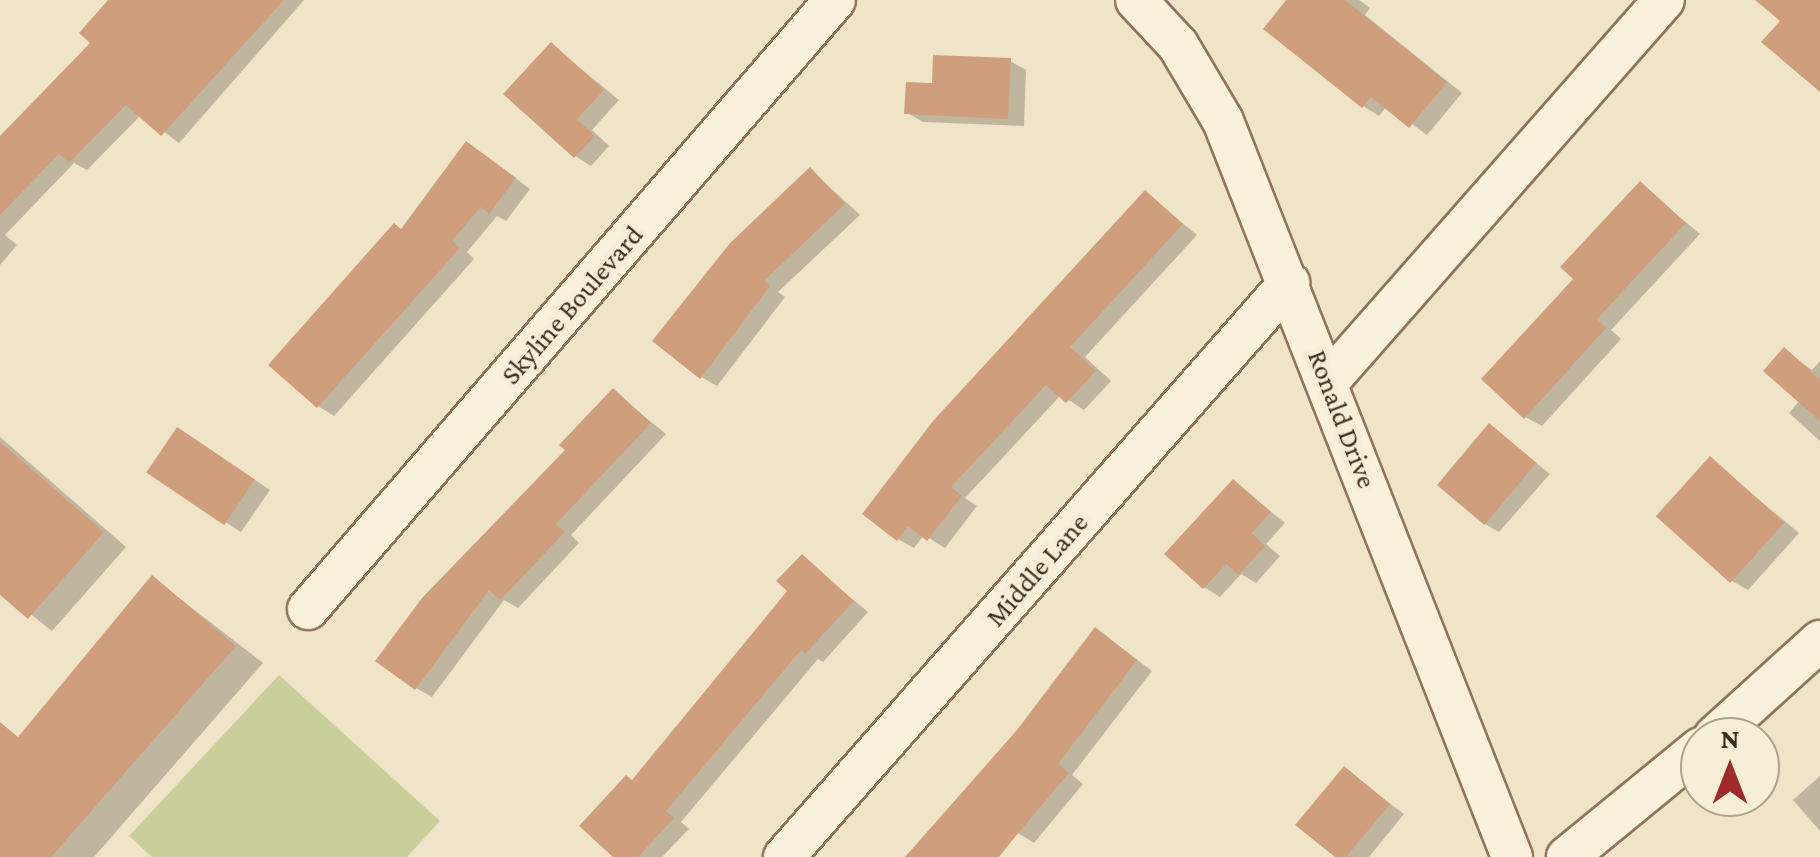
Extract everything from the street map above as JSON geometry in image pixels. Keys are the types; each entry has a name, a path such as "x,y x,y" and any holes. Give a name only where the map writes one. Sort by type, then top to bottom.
{"street":[{"name":"Skyline Boulevard","path":"308,609 835,0"},
{"name":"Ronald Drive","path":"1136,0 1178,45 1223,121 1290,284 1509,855"},
{"path":"1327,383 1664,0"},
{"name":"Middle Lane","path":"784,857 1290,284"},
{"path":"1736,717 1820,641"},
{"path":"1567,857 1680,764"}],"green space":[{"path":"279,675 440,821 407,857 152,857 129,836"}],"building":[{"path":"108,0 284,0 161,136 126,105 69,163 59,154 0,215 0,136 90,43 79,33"},
{"path":"1286,0 1345,0 1447,82 1409,128 1371,97 1362,108 1263,29"},
{"path":"1755,0 1820,0 1820,92 1761,42 1780,21"},
{"path":"551,42 604,90 577,119 595,136 574,158 503,94"},
{"path":"933,55 1011,58 1008,119 904,114 906,82 932,83"},
{"path":"466,141 516,178 489,214 481,207 452,241 460,248 317,408 268,365 394,223 401,229"},
{"path":"810,167 845,204 764,281 770,286 700,379 652,341 730,243"},
{"path":"1640,181 1686,223 1597,319 1606,328 1524,419 1481,379 1573,279 1560,267"},
{"path":"1145,190 1183,224 1070,347 1096,371 1066,403 1046,385 951,487 962,496 927,541 908,526 897,541 862,514 933,421"},
{"path":"1784,347 1820,379 1820,421 1763,371"},
{"path":"613,388 651,423 556,524 565,532 500,600 489,590 415,690 375,661 422,598 565,450 559,445"},
{"path":"1489,423 1536,463 1484,525 1437,485"},
{"path":"177,427 255,480 224,525 146,473"},
{"path":"0,442 104,532 28,619 0,595"},
{"path":"1710,456 1784,523 1730,583 1656,516"},
{"path":"1233,479 1271,512 1252,533 1265,546 1239,575 1226,564 1203,589 1164,554"},
{"path":"802,554 854,601 805,654 801,650 666,811 674,818 638,857 613,857 579,826 626,775 632,780 765,618 787,591 776,581"},
{"path":"152,575 236,646 51,857 0,857 0,722 18,737"},
{"path":"1095,627 1137,660 1058,764 1069,773 998,857 905,857 1017,730"},
{"path":"1344,766 1390,804 1346,857 1335,857 1295,825"}]}
